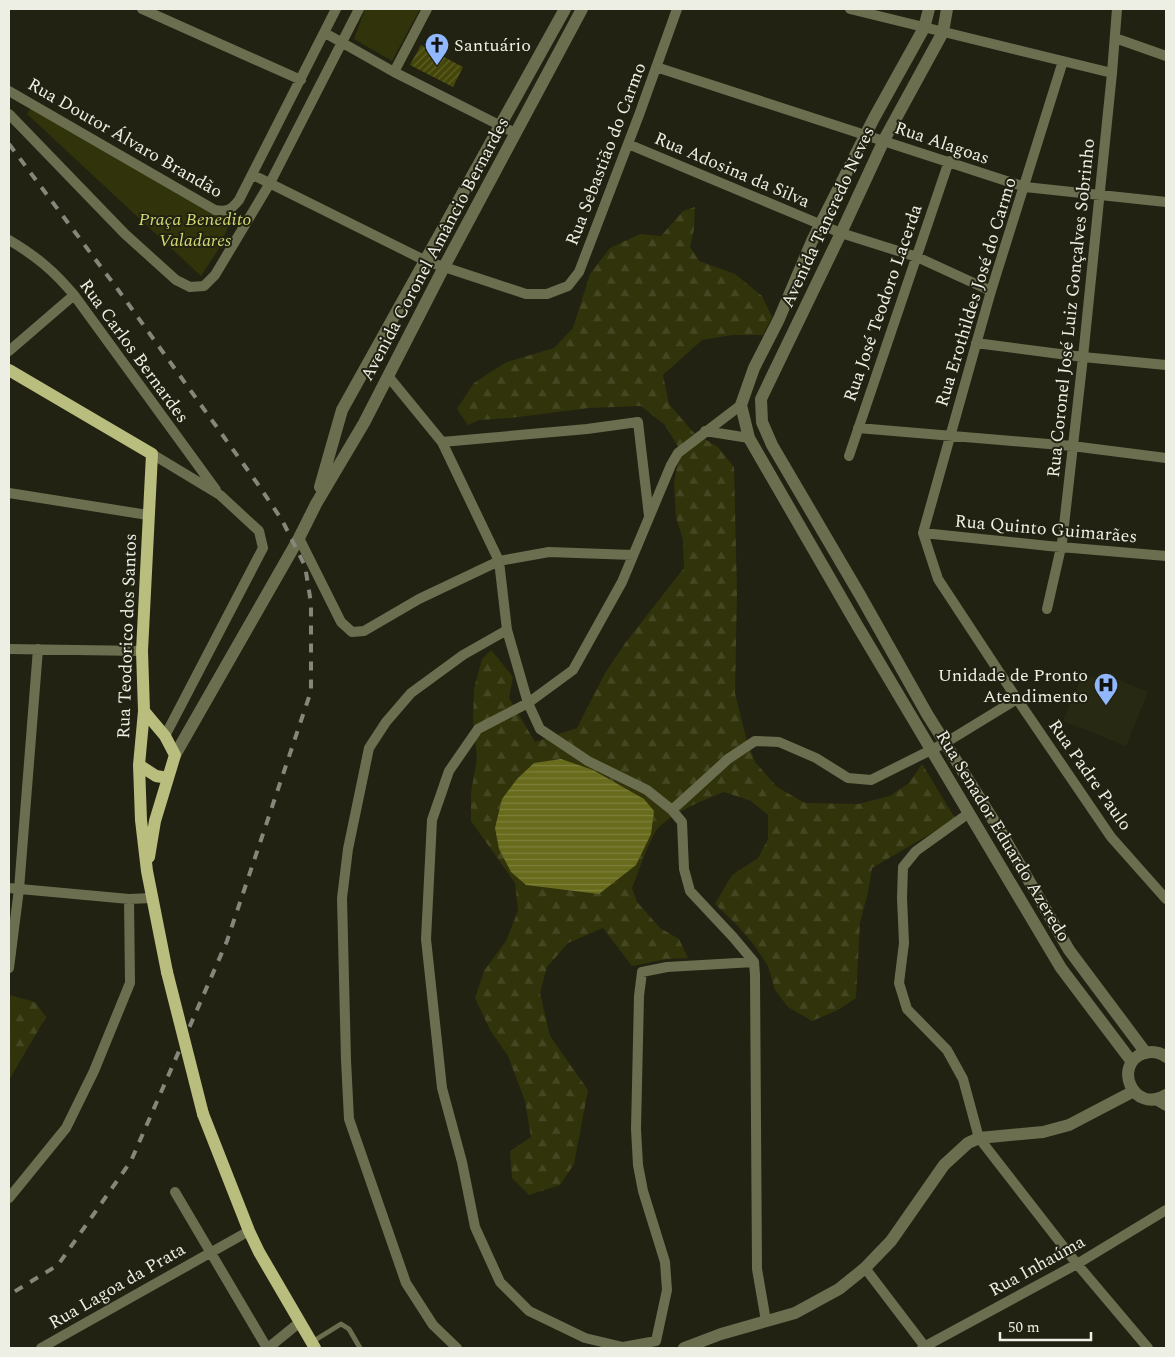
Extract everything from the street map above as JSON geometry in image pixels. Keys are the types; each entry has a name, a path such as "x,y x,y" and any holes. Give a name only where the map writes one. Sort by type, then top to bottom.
{"main road":[{"path":"9,370 152,454"},
{"name":"Rua Teodorico dos Santos","path":"152,454 142,651 144,711 139,765 141,820 147,871 167,972 203,1114 249,1231 313,1345"},
{"path":"144,711 165,736 175,755"},
{"name":"Avenida Coronel Amâncio Bernardes","path":"147,871 155,821 175,755"},
{"path":"139,765 156,776 168,778"}],"street":[{"path":"142,9 301,80"},
{"path":"336,9 253,175 426,261 444,267"},
{"path":"9,114 125,234 176,280 190,287 204,286 215,275 270,184 359,9"},
{"path":"394,72 427,9"},
{"name":"Avenida Coronel Amâncio Bernardes","path":"316,504 342,410 565,9"},
{"name":"Avenida Coronel Amâncio Bernardes","path":"175,755 299,538 316,504 364,423 444,267 582,9"},
{"name":"Rua Sebastião do Carmo","path":"444,267 526,294 547,294 568,286 579,272 677,9"},
{"path":"850,9 1112,73"},
{"name":"Avenida Tancredo Neves","path":"741,405 754,368 779,319 821,225 865,134 924,28 929,9"},
{"name":"Avenida Tancredo Neves","path":"772,445 762,422 761,398 884,140 943,32 947,9"},
{"name":"Rua Coronel José Luiz Gonçalves Sobrinho","path":"1047,609 1061,547 1083,357 1117,9"},
{"path":"324,33 394,72 515,134"},
{"path":"1115,38 1166,56"},
{"name":"Rua Erothildes José do Carmo","path":"923,533 991,291 1063,61"},
{"name":"Rua Alagoas","path":"656,67 1025,187 1166,202"},
{"name":"Rua Doutor Álvaro Brandão","path":"9,91 215,210 225,212 232,209 253,175"},
{"name":"Rua Adosina da Silva","path":"628,144 841,233 917,256 991,291"},
{"name":"Rua José Teodoro Lacerda","path":"849,456 949,161"},
{"name":"Rua Carlos Bernardes","path":"9,240 25,249 55,273 74,295 220,495"},
{"path":"9,352 74,295"},
{"path":"976,343 1083,357 1166,365"},
{"path":"388,376 442,442 499,561 507,630 528,703 540,729 588,760 647,790 672,810 682,822 684,869 690,891 734,937 754,962 756,985 757,1269 766,1320"},
{"path":"705,431 749,438 741,405 705,431 678,453 622,582 573,670 528,703 478,729 448,771 432,820 426,940 442,1088 462,1162 475,1227 500,1282 529,1312 585,1338 623,1347 658,1344 667,1290 665,1262 645,1200 638,1165 636,1129 639,1006 642,972 667,967 754,962"},
{"path":"442,442 587,429 638,422 649,518"},
{"path":"858,428 1072,446 1166,458"},
{"name":"Rua Senador Eduardo Azeredo","path":"749,438 856,625 1061,968 1132,1062"},
{"name":"Rua Senador Eduardo Azeredo","path":"772,445 945,743 1002,834 1069,950 1146,1052"},
{"path":"152,454 220,495 259,531 263,548 165,736"},
{"path":"9,492 148,515"},
{"name":"Rua Quinto Guimarães","path":"923,533 1166,556"},
{"name":"Rua Padre Paulo","path":"923,533 938,579 1017,699 1111,837 1166,899"},
{"path":"299,538 341,622 352,632 364,631 419,599 499,561 549,552 633,555"},
{"path":"457,1348 432,1324 406,1283 349,1119 342,898 348,849 369,748 386,722 411,693 463,655 507,630"},
{"path":"9,968 14,889 38,649"},
{"path":"9,650 142,651"},
{"path":"672,810 728,759 755,741 779,742 816,758 848,778 871,780 945,743 1017,699"},
{"path":"969,813 916,851 903,867 904,943 899,983 906,1009 947,1050 963,1079 979,1138 1076,1264 1148,1348"},
{"path":"14,889 129,899 152,898"},
{"path":"1025,907 1039,898"},
{"path":"9,1198 66,1128 94,1071 130,983 129,899"},
{"path":"1166,1056 1154,1052 1146,1052 1132,1062 1128,1077 1134,1091 1140,1096 1147,1099 1160,1097 1166,1106"},
{"path":"684,1348 721,1334 795,1313 839,1289 865,1268 891,1241 944,1165 968,1143 979,1138 1043,1132 1070,1125 1134,1091"},
{"path":"175,1192 267,1348 300,1322"},
{"name":"Rua Inhaúma","path":"924,1348 1076,1264 1166,1210"},
{"name":"Rua Lagoa da Prata","path":"41,1348 249,1231"},
{"path":"865,1268 924,1348"}],"lane":[{"path":"313,1345 341,1324 349,1329 360,1348"}],"shaded area":[{"name":"Unidade de Pronto Atendimento","path":"1083,674 1104,682 1105,674 1148,692 1126,746 1063,721"},
{"path":"561,759 593,770 644,799 654,811 651,834 636,865 599,894 526,885 511,872 499,849 495,828 502,799 517,779 534,763"}],"green space":[{"path":"365,9 420,9 392,61 354,39"},
{"name":"Praça Benedito Valadares","path":"33,104 233,217 218,250 201,276 27,114"},
{"path":"695,207 694,229 690,247 699,261 735,274 762,296 772,317 763,335 732,335 702,340 663,375 669,404 693,432 718,447 734,467 737,593 735,693 746,738 755,762 777,787 805,803 858,804 890,796 909,783 922,764 955,818 872,868 868,893 860,922 856,998 838,1010 812,1021 788,1007 775,990 768,966 754,945 738,926 715,904 732,875 758,858 768,839 768,815 751,801 724,792 676,814 659,827 645,854 632,888 637,902 660,928 679,939 688,958 667,959 632,966 603,928 568,943 547,967 540,993 550,1036 588,1090 574,1164 560,1185 529,1195 512,1178 510,1151 531,1137 525,1101 508,1056 490,1030 475,998 484,971 506,941 518,911 515,883 471,821 471,793 477,758 473,720 474,689 482,659 491,650 513,677 509,698 535,742 577,728 605,673 626,642 684,568 683,540 676,517 674,483 680,450 665,425 641,406 589,408 479,420 468,425 457,409 474,383 492,371 507,362 554,348 573,328 590,274 610,248 640,234 661,236 683,211"},
{"path":"9,995 35,1002 46,1017 9,1080"}],"building":[{"name":"Santuário","path":"421,45 463,67 453,87 410,65"}],"railway":[{"path":"9,144 119,291 282,520 305,566 311,603 311,691 227,941 131,1161 58,1265 9,1295"}],"place":[{"name":"Santuário","path":"437,66"},
{"name":"Unidade de Pronto Atendimento","path":"1106,706"}]}
